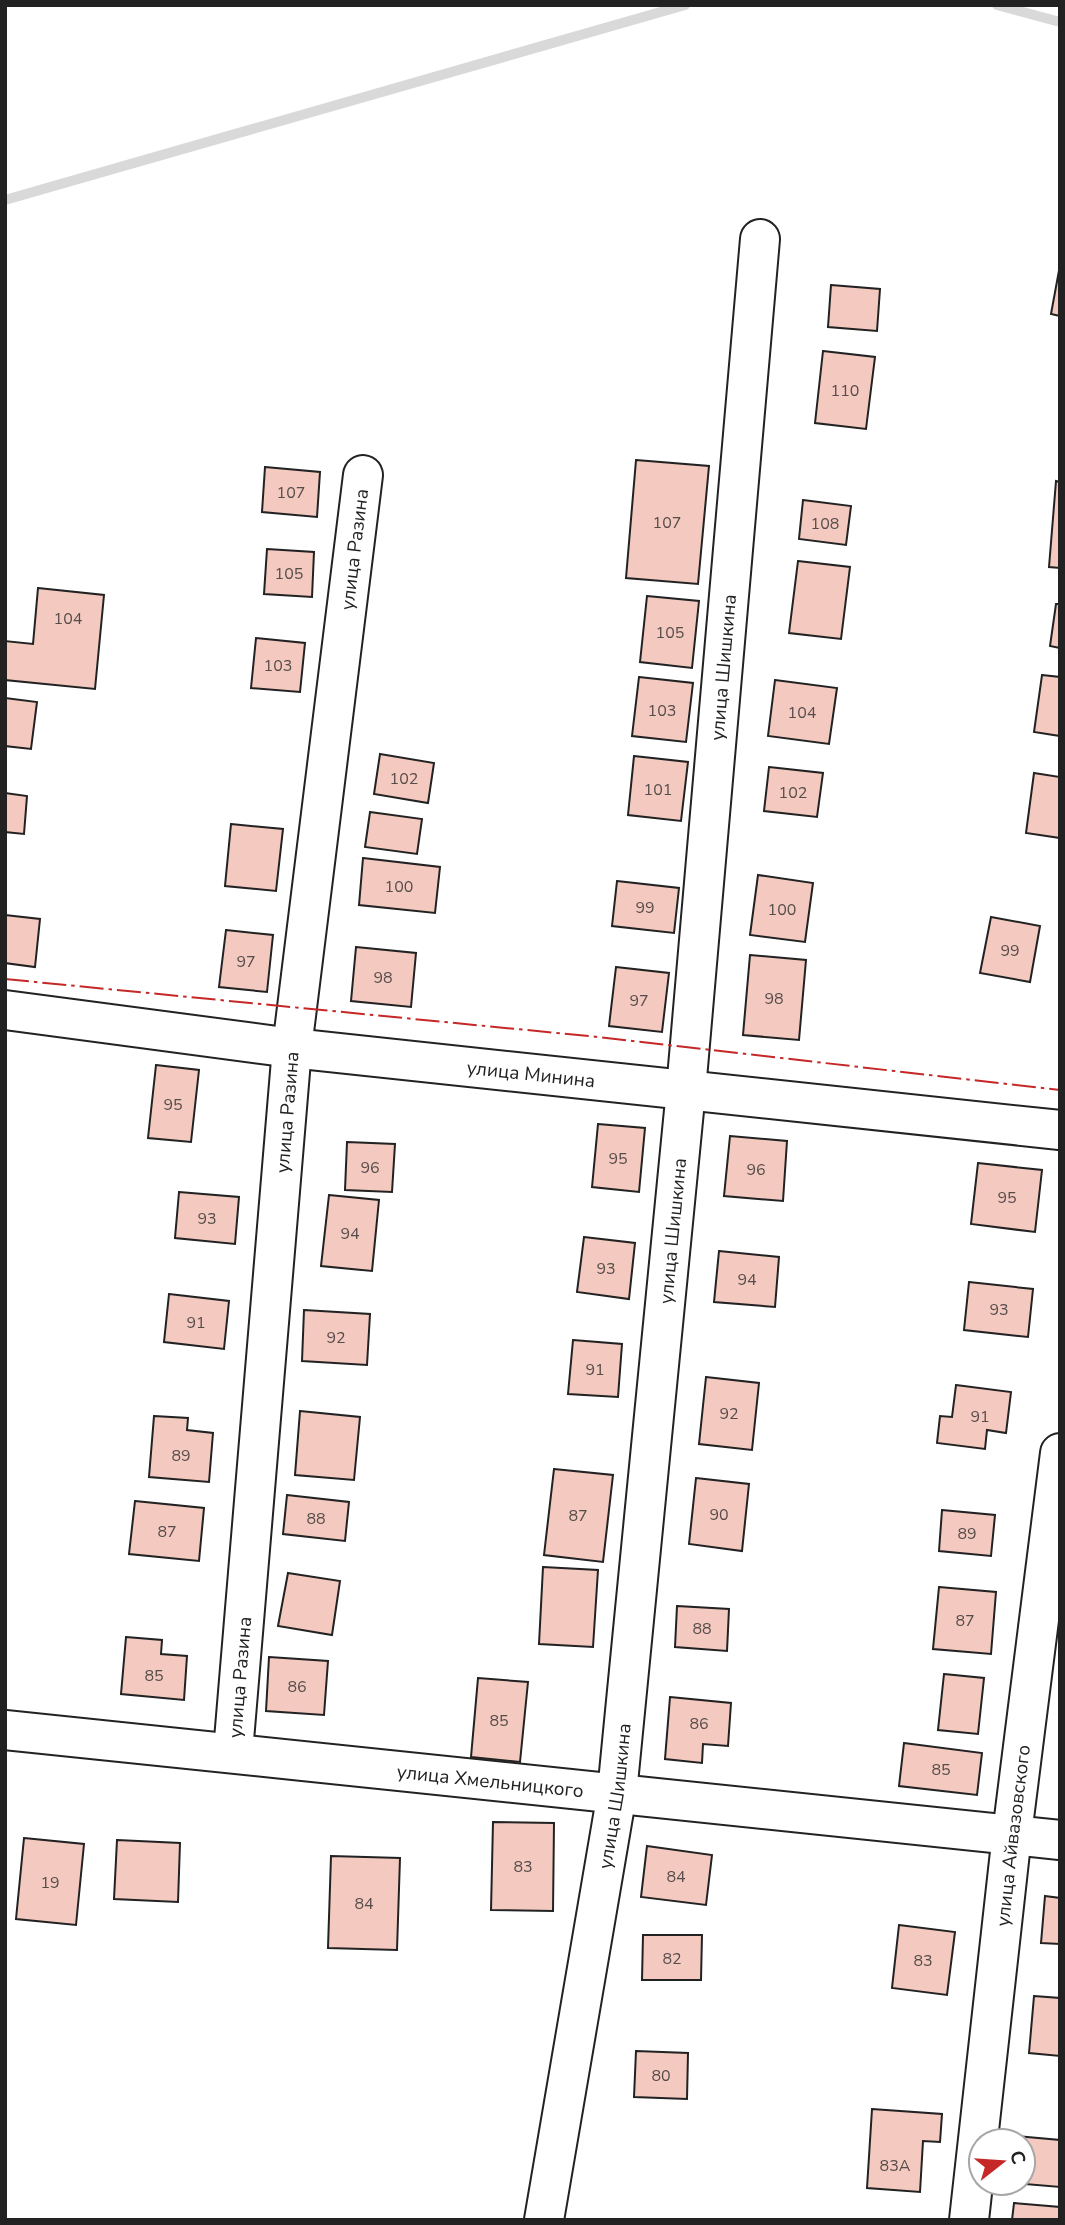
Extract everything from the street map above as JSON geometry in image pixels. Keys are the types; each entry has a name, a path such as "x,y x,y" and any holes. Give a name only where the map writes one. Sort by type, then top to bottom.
{"street":[{"name":"улица Шишкина","path":"544,2220 617,1793 686,1090 760,239"},
{"name":"улица Разина","path":"233,1752 292,1048 363,475"},
{"name":"улица Минина","path":"5,1010 292,1048 1060,1130"},
{"name":"улица Айвазовского","path":"969,2220 1012,1834 1060,1453"},
{"name":"улица Хмельницкого","path":"5,1730 1060,1840"}],"building":[{"path":"1060,265 1060,316 1051,314"},
{"path":"831,285 880,289 877,331 828,327"},
{"path":"823,351 875,357 866,429 815,423"},
{"path":"636,460 709,466 698,584 626,578"},
{"path":"265,467 320,472 317,517 262,512"},
{"path":"1056,481 1060,482 1060,568 1049,567"},
{"path":"803,500 851,506 846,545 799,539"},
{"path":"267,549 314,552 312,597 264,594"},
{"path":"798,561 850,567 841,639 789,633"},
{"path":"38,588 104,595 95,689 5,680 5,641 33,644"},
{"path":"647,596 699,601 692,668 640,662"},
{"path":"1056,604 1060,604 1060,648 1050,646"},
{"path":"256,638 305,643 300,692 251,688"},
{"path":"1042,675 1060,677 1060,736 1034,732"},
{"path":"639,677 693,683 686,742 632,736"},
{"path":"775,680 837,688 829,744 768,736"},
{"path":"5,698 37,702 31,749 5,746"},
{"path":"380,754 434,763 428,803 374,794"},
{"path":"634,756 688,762 681,821 628,815"},
{"path":"769,767 823,773 817,817 764,811"},
{"path":"1034,773 1060,777 1060,838 1026,833"},
{"path":"5,793 27,796 24,834 5,832"},
{"path":"370,812 422,819 417,854 365,847"},
{"path":"231,824 283,829 276,891 225,886"},
{"path":"363,858 440,867 435,913 359,905"},
{"path":"758,875 813,883 805,942 750,935"},
{"path":"617,881 679,888 674,933 612,926"},
{"path":"5,915 40,919 35,967 5,963"},
{"path":"991,917 1040,926 1030,982 980,973"},
{"path":"226,930 273,935 267,992 219,987"},
{"path":"356,947 416,953 411,1007 351,1001"},
{"path":"750,955 806,960 799,1040 743,1035"},
{"path":"616,967 669,973 662,1032 609,1026"},
{"path":"156,1065 199,1070 191,1142 148,1138"},
{"path":"598,1124 645,1128 639,1192 592,1187"},
{"path":"730,1136 787,1141 783,1201 724,1196"},
{"path":"347,1142 395,1144 392,1192 345,1190"},
{"path":"978,1163 1042,1170 1035,1232 971,1224"},
{"path":"179,1192 239,1197 235,1244 175,1238"},
{"path":"329,1195 379,1200 372,1271 321,1266"},
{"path":"584,1237 635,1243 629,1299 577,1292"},
{"path":"719,1251 779,1257 775,1307 714,1302"},
{"path":"969,1282 1033,1289 1028,1337 964,1330"},
{"path":"169,1294 229,1301 224,1349 164,1342"},
{"path":"304,1310 370,1314 367,1365 302,1361"},
{"path":"573,1340 622,1344 618,1397 568,1394"},
{"path":"706,1377 759,1383 752,1450 699,1444"},
{"path":"956,1385 1011,1392 1006,1433 987,1430 985,1449 937,1443 940,1416 952,1417"},
{"path":"300,1411 360,1417 354,1480 295,1475"},
{"path":"154,1416 188,1418 187,1430 213,1433 209,1482 149,1477"},
{"path":"554,1469 613,1475 603,1562 544,1555"},
{"path":"696,1478 749,1484 742,1551 689,1544"},
{"path":"287,1495 349,1502 345,1541 283,1534"},
{"path":"135,1501 204,1508 199,1561 129,1554"},
{"path":"942,1510 995,1515 991,1556 939,1551"},
{"path":"543,1567 598,1570 593,1647 539,1644"},
{"path":"288,1573 340,1581 332,1635 278,1626"},
{"path":"939,1587 996,1592 991,1654 933,1649"},
{"path":"677,1606 729,1609 727,1651 675,1647"},
{"path":"126,1637 162,1640 161,1654 187,1656 184,1700 121,1694"},
{"path":"269,1657 328,1661 324,1715 266,1711"},
{"path":"944,1674 984,1678 978,1734 938,1730"},
{"path":"478,1678 528,1682 520,1762 471,1757"},
{"path":"670,1697 731,1703 728,1746 703,1744 702,1763 665,1759"},
{"path":"904,1743 982,1753 977,1795 899,1786"},
{"path":"493,1822 554,1823 553,1911 491,1910"},
{"path":"24,1838 84,1844 76,1925 16,1919"},
{"path":"117,1840 180,1843 178,1902 114,1899"},
{"path":"647,1846 712,1855 706,1905 641,1897"},
{"path":"331,1856 400,1858 397,1950 328,1948"},
{"path":"1045,1896 1060,1898 1060,1944 1041,1943"},
{"path":"899,1925 955,1932 947,1995 892,1988"},
{"path":"643,1935 702,1935 701,1980 642,1980"},
{"path":"1034,1996 1060,1998 1060,2056 1029,2053"},
{"path":"636,2051 688,2053 687,2099 634,2097"},
{"path":"872,2109 942,2114 940,2142 923,2141 920,2192 867,2188"},
{"path":"1037,2138 1060,2140 1060,2187 1037,2185"},
{"path":"1014,2203 1060,2207 1060,2220 1012,2220"}],"waterway":[{"path":"5,200 685,5"},
{"path":"997,5 1060,22"}],"power":[{"path":"5,979 598,1037 1060,1090"}]}
